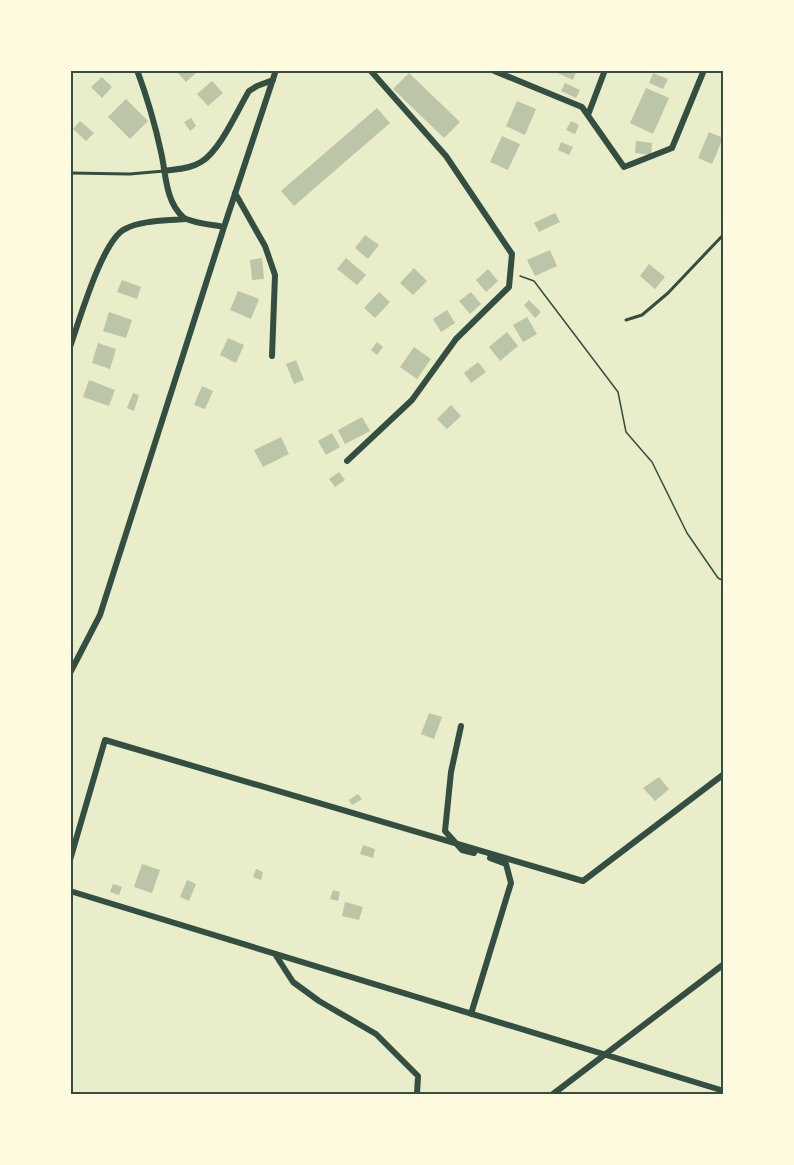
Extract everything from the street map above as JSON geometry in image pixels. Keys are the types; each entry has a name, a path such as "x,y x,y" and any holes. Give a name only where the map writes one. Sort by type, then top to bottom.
{"street":[{"path":"137,70 162,154 168,189 176,207 185,219"},
{"path":"70,673 100,615 276,70"},
{"path":"347,460 412,400 456,339 509,287 512,254 446,156 370,70"},
{"path":"492,70 582,107 624,167 672,148 704,70"},
{"path":"588,115 605,70"},
{"path":"164,171 186,168 202,162 217,147 249,91 273,80"},
{"path":"235,193 265,246 275,275 272,356"},
{"path":"70,347 96,273 114,237 124,229 147,223 185,219 224,227"},
{"path":"461,726 451,772 445,831 462,850 506,864 511,883 471,1014"},
{"path":"70,860 105,740 583,882 723,774"},
{"path":"70,891 723,1091"},
{"path":"275,954 293,982 319,1001 376,1034 418,1076 417,1095"},
{"path":"553,1095 723,964"}],"lane":[{"path":"70,173 130,174 164,171"},
{"path":"626,320 642,315 668,293 723,234"}],"path":[{"path":"519,276 534,281 618,392 626,432 652,462 687,533 718,578 723,581"}],"building":[{"path":"182,70 199,70 186,82 178,73"},
{"path":"551,70 577,70 573,80"},
{"path":"409,73 460,122 444,138 393,89"},
{"path":"653,73 668,79 663,89 649,83"},
{"path":"102,77 112,87 102,98 91,87"},
{"path":"212,81 223,93 208,106 197,94"},
{"path":"565,83 580,90 576,98 561,91"},
{"path":"646,88 669,98 653,134 630,123"},
{"path":"126,99 148,121 130,139 108,117"},
{"path":"517,101 536,109 525,135 506,126"},
{"path":"377,108 390,123 294,206 281,191"},
{"path":"191,118 196,126 190,131 184,122"},
{"path":"80,121 94,133 86,141 73,129"},
{"path":"571,121 579,125 575,134 566,130"},
{"path":"709,132 723,138 712,164 698,158"},
{"path":"502,136 520,144 508,170 490,162"},
{"path":"636,141 652,143 651,155 635,153"},
{"path":"561,142 573,147 569,155 558,150"},
{"path":"555,213 560,222 539,232 534,223"},
{"path":"365,235 379,245 368,259 355,248"},
{"path":"550,250 557,266 535,276 527,260"},
{"path":"262,258 264,279 252,280 250,260"},
{"path":"346,258 366,275 357,285 337,269"},
{"path":"649,264 665,277 655,289 640,276"},
{"path":"414,268 427,281 413,295 400,283"},
{"path":"488,269 498,281 486,292 476,280"},
{"path":"122,280 141,287 137,299 117,292"},
{"path":"238,291 259,299 251,319 230,310"},
{"path":"379,292 390,302 375,318 364,308"},
{"path":"471,292 481,304 470,314 459,301"},
{"path":"529,300 541,312 535,318 524,305"},
{"path":"447,310 455,323 441,332 433,319"},
{"path":"109,312 132,320 126,338 103,331"},
{"path":"527,317 537,334 523,342 513,325"},
{"path":"507,332 518,346 500,361 489,347"},
{"path":"228,338 244,345 236,363 220,355"},
{"path":"377,342 383,347 377,355 371,350"},
{"path":"98,343 116,349 110,369 92,363"},
{"path":"414,347 431,359 417,379 400,367"},
{"path":"296,360 304,380 294,384 286,364"},
{"path":"478,362 486,372 471,383 464,373"},
{"path":"89,380 115,390 109,406 83,397"},
{"path":"202,386 213,391 205,409 194,405"},
{"path":"133,393 139,395 134,411 127,408"},
{"path":"451,405 461,416 447,429 437,419"},
{"path":"362,417 370,431 345,444 338,430"},
{"path":"332,433 340,447 326,455 318,441"},
{"path":"281,437 289,454 263,467 254,450"},
{"path":"339,472 345,480 335,487 329,479"},
{"path":"429,713 442,717 434,739 421,734"},
{"path":"659,777 669,789 655,801 643,788"},
{"path":"358,794 362,799 352,805 349,800"},
{"path":"363,845 375,849 373,858 360,854"},
{"path":"142,864 160,870 152,893 134,887"},
{"path":"256,869 263,872 261,880 253,877"},
{"path":"187,880 196,884 189,901 180,897"},
{"path":"113,884 122,887 119,895 110,892"},
{"path":"333,890 340,892 338,901 330,899"},
{"path":"345,902 363,907 359,920 342,916"}]}
